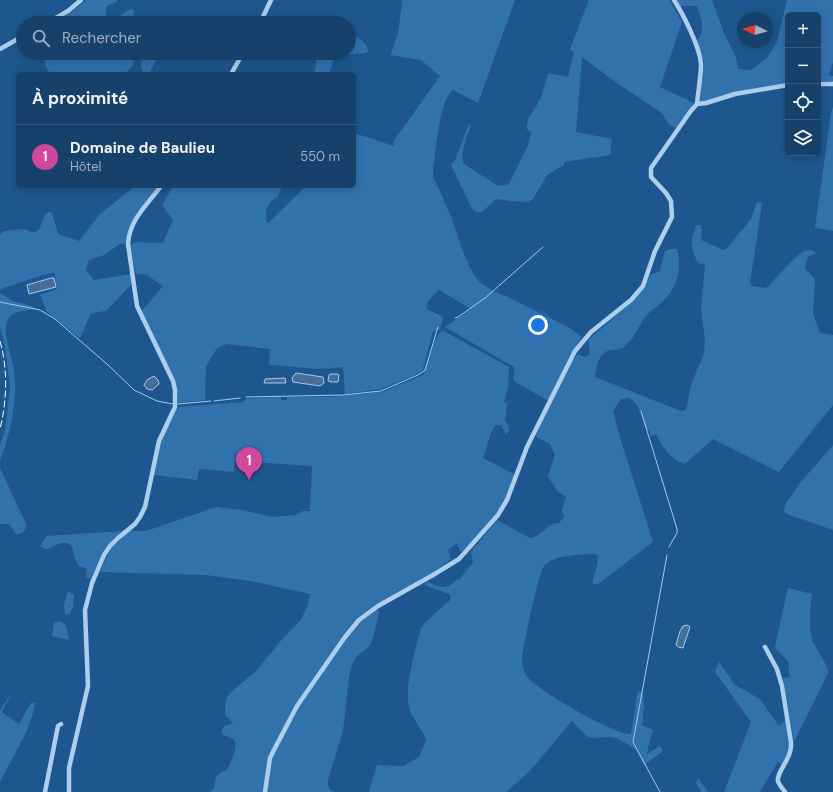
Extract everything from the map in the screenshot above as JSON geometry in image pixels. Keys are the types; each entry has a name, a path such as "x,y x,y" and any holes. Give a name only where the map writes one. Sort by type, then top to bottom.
{"street":[{"path":"59,16 81,0"},
{"path":"263,16 271,0"},
{"path":"265,792 270,758 297,706 345,637 360,620 378,606 459,559 498,515 507,500 527,447 574,350 591,332 631,300 643,286 655,251 672,217 673,210 671,201 666,193 653,181 651,177 651,168 697,104 701,63 700,55 674,0"},
{"path":"0,49 16,40"},
{"path":"232,72 239,60"},
{"path":"821,84 833,84"},
{"path":"697,104 706,103 735,94 785,86"},
{"path":"69,792 69,768 88,686 85,610 86,600 92,583 110,546 135,524 145,507 159,441 175,406 175,390 173,381 137,306 128,244 133,224 140,212 159,188"},
{"path":"765,647 777,669 782,686 792,749 791,754 778,777 778,782 786,792"},
{"path":"45,792 58,726 60,724"}],"shaded area":[{"path":"86,0 117,0 117,2 106,6 107,16 65,16"},
{"path":"401,0 515,0 478,103 453,90 444,104 439,127 433,177 452,219 460,244 476,278 494,291 570,328 582,337 566,363 558,384 549,401 515,382 514,367 445,327 471,309 439,290 428,301 427,309 441,316 443,319 440,329 433,332 422,372 381,389 345,394 343,367 320,369 269,365 270,349 227,344 217,348 206,367 205,400 178,403 177,390 140,313 163,286 147,275 136,274 130,245 136,242 163,243 173,220 162,205 172,188 281,188 278,197 272,200 266,210 266,221 268,223 304,188 356,188 356,134 394,146 393,142 440,76 421,60 391,55 398,33 402,3"},
{"path":"589,0 669,0 682,22 660,87 694,103 693,105 676,128 669,125 662,113 621,86 582,57 576,132 612,139 610,155 564,162 564,165 547,175 533,199 528,202 498,199 482,212 477,212 472,209 451,165 455,160 469,124 471,124 464,144 464,164 498,186 509,184 528,145 531,132 527,129 528,120 537,105 548,74 568,77 574,52 570,49"},
{"path":"676,0 712,0 724,33 736,57 738,69 751,70 767,58 777,42 787,0 833,0 833,62 829,75 833,76 833,82 821,81 821,12 785,12 785,84 704,102 699,101 704,62 697,41 700,37 702,28 701,19 697,6 679,6"},
{"path":"133,9 134,16 119,16 127,11"},
{"path":"356,36 364,42 368,48 368,52 356,54"},
{"path":"44,60 134,60 133,65 127,72 49,72"},
{"path":"142,60 156,60 151,72 143,72 141,67"},
{"path":"317,60 333,60 330,72 314,72"},
{"path":"833,107 833,231 815,228"},
{"path":"132,188 157,188 129,227 126,243 120,244 104,255 89,260 86,270 94,280 131,274 132,284 106,311 91,313 80,338 47,312 40,295 57,289 55,273 46,274 0,289 0,235 4,231 24,229 32,232 38,231 44,217 48,212 52,213 58,234 79,241 100,214"},
{"path":"757,202 762,203 750,283 752,286 768,287 801,253 809,250 815,252 815,254 808,257 805,266 815,279 813,314 820,333 833,335 833,405 779,472 713,439 685,464 680,462 671,456 661,444 656,434 651,436 649,430 646,429 637,405 629,398 621,399 613,411 653,542 598,584 592,583 597,565 598,556 596,554 561,557 554,559 544,566 538,582 523,653 522,662 526,675 543,690 593,720 623,733 631,734 637,695 638,692 643,692 644,707 642,725 653,730 647,754 660,746 663,751 644,765 637,751 629,745 611,737 588,737 572,721 529,772 506,792 369,792 377,765 403,766 419,757 426,740 412,716 409,707 409,678 421,628 446,603 449,602 451,597 449,594 425,585 426,582 446,587 450,586 457,579 459,580 473,562 471,552 497,520 530,538 538,535 550,525 559,523 564,517 562,510 566,497 557,491 548,476 555,455 550,444 536,437 542,421 573,360 578,354 585,357 590,354 588,340 632,302 644,288 650,275 660,271 665,251 670,249 677,249 679,263 678,276 673,289 664,300 646,316 634,336 625,346 618,350 607,351 603,354 597,365 595,377 681,411 686,410 691,385 704,353 705,341 701,307 705,265 698,263 692,248 692,240 696,225 701,225 701,240 723,250 727,248 751,219"},
{"path":"54,278 56,287 29,294 27,285"},
{"path":"0,293 13,301 35,307 34,309 14,314 7,322 6,336 14,372 15,392 11,422 0,461 0,446 5,429 10,386 5,346 0,327"},
{"path":"442,330 509,367 508,386 504,402 507,403 505,421 508,424 509,431 506,434 501,425 496,425 491,432 483,458 516,475 505,501 478,536 461,552 457,543 448,550 451,559 432,573 377,604 379,612 370,646 357,656 352,664 349,677 343,731 328,780 328,785 331,791 337,792 210,792 214,789 216,776 227,770 235,749 235,741 221,733 224,726 233,723 225,715 227,697 256,671 284,637 301,620 308,604 310,594 250,581 206,575 100,572 111,548 129,531 146,531 216,507 242,510 273,517 295,515 303,511 310,511 312,466 235,461 234,472 199,469 197,480 154,475 161,441 176,410 180,407 242,402 246,399 281,397 281,400 287,400 287,397 329,397 382,392 423,375 436,338"},
{"path":"296,373 323,377 324,383 320,386 293,382 292,378"},
{"path":"329,375 339,375 338,382 328,381"},
{"path":"154,376 158,380 159,384 152,390 147,389 144,385 147,380"},
{"path":"285,378 286,383 264,383 265,379"},
{"path":"833,445 833,530 784,512 785,505 800,483"},
{"path":"0,468 27,526 23,532 17,535 9,524 0,524"},
{"path":"122,531 103,553 91,579 86,577 87,569 79,566 75,559 72,546 68,543 61,543 47,549 40,547 46,536"},
{"path":"788,588 812,594 810,618 811,636 828,669 828,673 794,742 783,678 790,677 788,661 775,648"},
{"path":"68,591 74,595 73,607 70,614 65,615 64,609"},
{"path":"58,621 64,624 69,640 52,636 54,623"},
{"path":"688,625 690,627 683,648 678,647 676,645 680,631 683,626"},
{"path":"719,662 735,685 760,699 779,726 786,719 789,752 782,766 778,761 760,792 724,792 751,722 715,672"},
{"path":"12,693 2,712 19,724 31,703 35,702 26,732 0,782 0,710"},
{"path":"698,778 708,792 701,792 696,783"}],"waterway":[{"path":"455,318 485,298 543,247"},
{"path":"0,302 40,310 55,319 107,364 134,390 157,401 173,404"},
{"path":"246,397 343,395 381,391 420,374 425,370 438,327"},
{"path":"214,401 240,398"},
{"path":"178,404 211,401"},
{"path":"641,411 677,529 677,533 669,547"},
{"path":"660,792 633,742 667,555"}],"railway":[{"path":"0,341 3,352 6,385 0,429"}],"place":[{"name":"Domaine de Baulieu","path":"249,480"}]}
